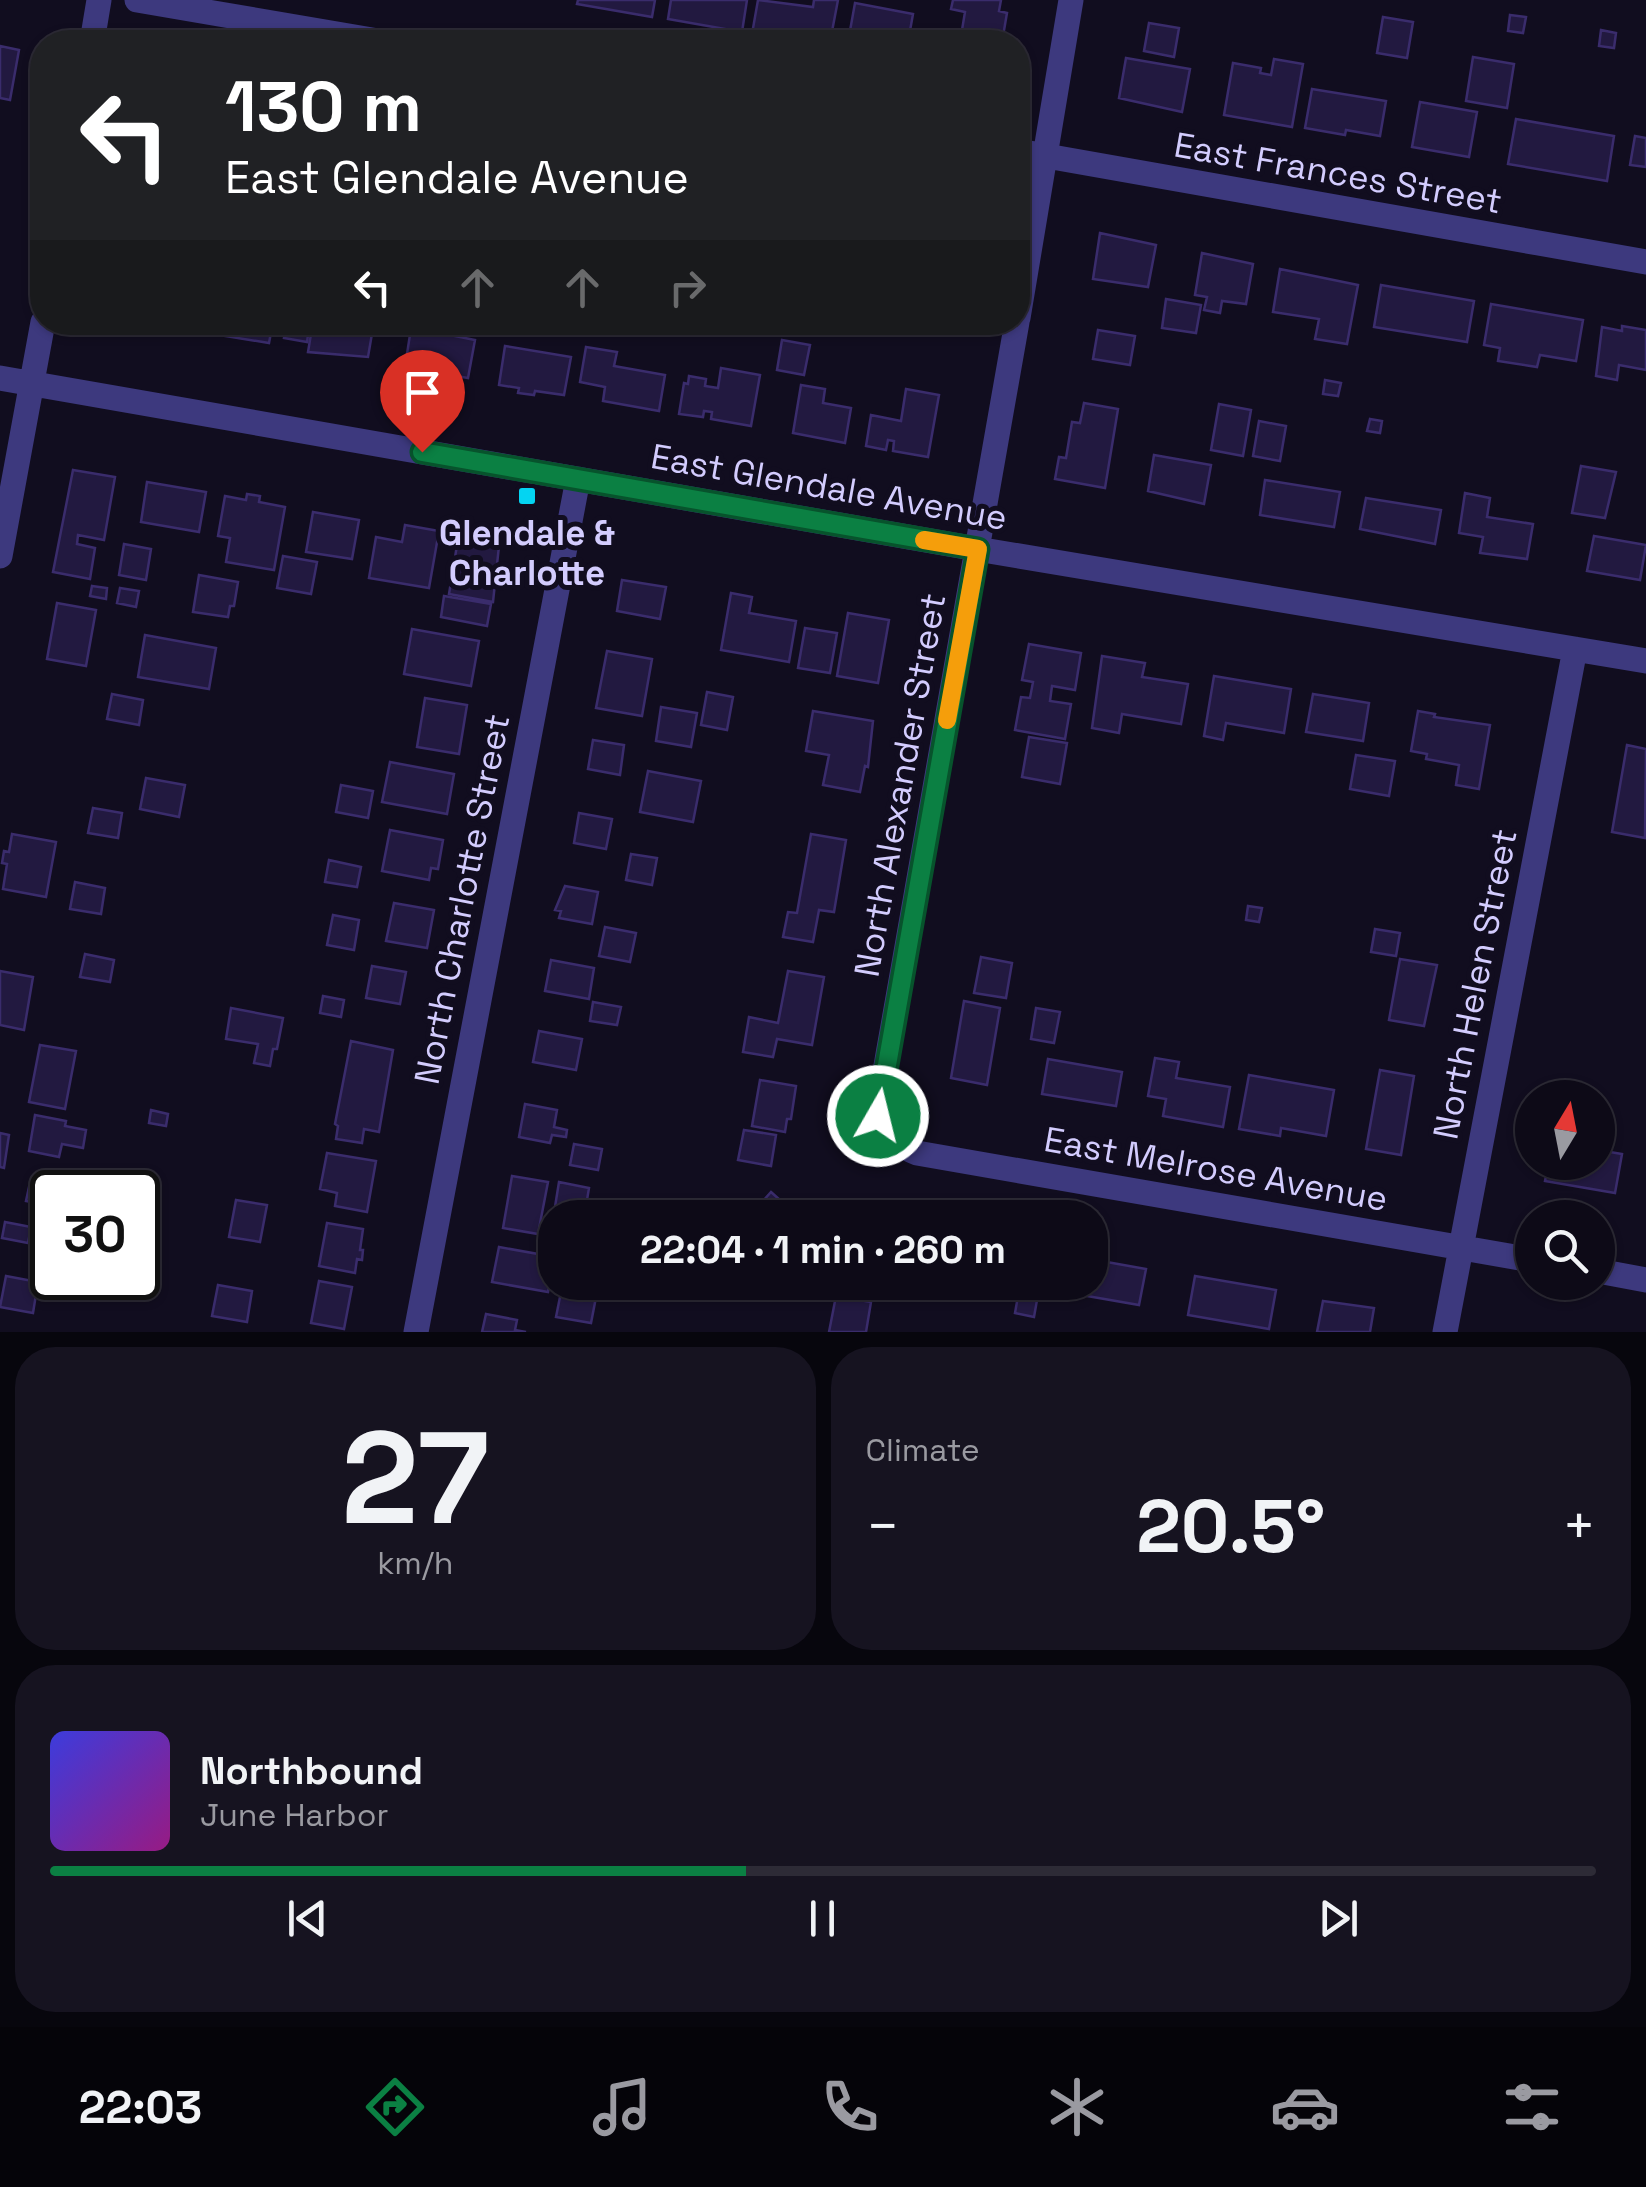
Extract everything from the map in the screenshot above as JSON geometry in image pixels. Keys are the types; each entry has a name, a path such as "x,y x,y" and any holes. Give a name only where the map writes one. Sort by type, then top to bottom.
{"street":[{"path":"94,30 99,0"},
{"path":"137,0 313,30"},
{"name":"North Alexander Street","path":"1030,246 1071,0"},
{"name":"East Frances Street","path":"1030,153 1646,262"},
{"path":"0,556 41,335"},
{"name":"North Alexander Street","path":"890,1139 878,1116 881,1094 1014,335"},
{"name":"East Glendale Avenue","path":"0,378 1646,661"},
{"name":"North Charlotte Street","path":"416,1332 578,479"},
{"name":"North Helen Street","path":"1446,1332 1575,649"},
{"name":"East Melrose Avenue","path":"890,1139 917,1153 1515,1257"},
{"path":"1615,1275 1646,1280"}],"building":[{"path":"578,0 655,0 652,17 577,4"},
{"path":"671,0 747,0 742,30 668,19"},
{"path":"758,0 813,7 814,0 838,0 832,30 753,30"},
{"path":"953,0 1001,0 999,11 1007,13 1004,30 962,30 965,12 951,9"},
{"path":"855,3 913,14 910,30 850,30"},
{"path":"1510,15 1526,17 1523,33 1508,31"},
{"path":"1383,17 1413,22 1407,58 1377,53"},
{"path":"1149,23 1179,28 1174,57 1144,51"},
{"path":"1601,30 1616,33 1614,48 1599,46"},
{"path":"0,46 19,50 10,100 0,98"},
{"path":"1473,57 1514,64 1507,108 1466,101"},
{"path":"1126,58 1190,69 1182,112 1119,98"},
{"path":"1274,59 1303,64 1292,127 1224,115 1233,63 1261,68 1260,73 1271,75"},
{"path":"1312,89 1386,101 1380,136 1305,128"},
{"path":"1420,102 1477,112 1469,157 1412,147"},
{"path":"1516,119 1614,136 1607,181 1508,164"},
{"path":"1635,136 1646,138 1646,167 1630,165"},
{"path":"1100,233 1156,245 1148,287 1093,279"},
{"path":"1202,253 1253,264 1246,304 1222,301 1220,313 1204,310 1207,297 1195,295"},
{"path":"1280,269 1358,285 1347,344 1315,339 1319,319 1273,312"},
{"path":"1381,285 1474,301 1467,342 1374,327"},
{"path":"1166,299 1201,305 1196,333 1162,328"},
{"path":"1491,304 1583,320 1576,361 1540,355 1537,367 1498,361 1500,348 1484,345"},
{"path":"1622,326 1646,330 1646,370 1619,365 1617,380 1596,376 1602,327 1622,331"},
{"path":"1098,330 1135,336 1130,365 1093,359"},
{"path":"219,335 271,335 269,343"},
{"path":"285,335 308,335 307,342 284,338"},
{"path":"311,335 372,335 368,357 308,352"},
{"path":"410,335 450,335 475,340 468,378 405,367"},
{"path":"782,340 810,345 804,375 777,370"},
{"path":"505,346 571,357 564,395 518,393 519,388 499,385"},
{"path":"586,347 617,352 614,366 665,375 659,411 603,401 605,387 580,382"},
{"path":"721,368 760,375 751,426 711,419 712,412 704,411 703,417 679,414 684,383 688,384 689,376 706,379 705,386 718,388"},
{"path":"1325,380 1341,383 1338,396 1323,394"},
{"path":"801,385 825,389 823,403 851,408 845,443 793,433"},
{"path":"906,389 939,395 928,457 893,451 894,441 888,440 886,450 866,446 871,415 901,421"},
{"path":"1084,403 1118,409 1105,488 1055,479 1059,457 1066,458 1072,422 1080,423"},
{"path":"1219,404 1251,410 1243,456 1211,450"},
{"path":"1370,419 1382,421 1380,433 1367,431"},
{"path":"1259,421 1286,426 1280,461 1253,456"},
{"path":"1154,455 1211,465 1204,504 1148,491"},
{"path":"1581,466 1616,472 1605,518 1572,513"},
{"path":"73,470 115,477 104,540 78,535 77,544 95,548 90,579 53,572"},
{"path":"1265,480 1340,492 1334,527 1260,515"},
{"path":"147,482 206,492 199,532 141,522"},
{"path":"1465,493 1490,498 1487,517 1533,524 1527,559 1480,553 1483,537 1459,533"},
{"path":"247,494 260,496 259,502 285,507 274,570 226,562 230,538 218,536 225,496 246,500"},
{"path":"1366,498 1441,510 1435,544 1360,529"},
{"path":"313,512 359,520 352,559 306,552"},
{"path":"405,525 439,531 429,588 369,578 376,537 402,542"},
{"path":"1594,536 1646,545 1640,580 1587,571"},
{"path":"458,539 499,546 493,602 449,594"},
{"path":"124,544 151,549 146,580 119,575"},
{"path":"283,556 317,562 311,594 277,588"},
{"path":"199,575 238,582 228,617 193,612"},
{"path":"622,580 666,587 660,619 617,611"},
{"path":"92,586 107,588 106,599 90,596"},
{"path":"120,588 139,591 136,607 117,603"},
{"path":"731,593 752,597 749,613 796,621 789,662 721,650"},
{"path":"444,596 491,604 487,626 441,617"},
{"path":"57,603 96,610 86,666 47,659"},
{"path":"848,613 889,620 878,683 837,676"},
{"path":"805,628 837,633 830,673 798,668"},
{"path":"412,629 479,641 471,686 404,674"},
{"path":"145,635 216,648 209,689 138,677"},
{"path":"1029,644 1081,653 1075,690 1052,686 1050,701 1071,704 1065,739 1015,730 1021,697 1030,698 1033,682 1022,680"},
{"path":"607,651 652,659 642,716 596,708"},
{"path":"1102,656 1145,663 1142,677 1188,684 1181,724 1122,714 1119,733 1092,728"},
{"path":"1214,676 1291,689 1284,733 1226,723 1223,740 1204,736"},
{"path":"707,692 733,697 727,730 701,725"},
{"path":"112,694 143,700 139,725 107,719"},
{"path":"1313,694 1369,703 1363,741 1306,732"},
{"path":"425,698 467,705 459,754 417,747"},
{"path":"661,707 697,713 691,747 656,741"},
{"path":"813,711 873,721 868,767 865,766 860,792 823,785 829,755 806,751"},
{"path":"1418,711 1490,725 1479,789 1456,785 1459,765 1426,759 1427,754 1411,751"},
{"path":"1029,737 1067,743 1060,784 1022,777"},
{"path":"593,740 624,745 620,775 588,769"},
{"path":"1627,745 1646,749 1645,838 1612,832"},
{"path":"1356,755 1395,761 1389,796 1350,789"},
{"path":"390,762 454,774 447,814 382,802"},
{"path":"648,771 701,781 693,822 640,812"},
{"path":"146,778 185,785 179,817 140,809"},
{"path":"341,785 373,791 368,818 336,812"},
{"path":"93,808 122,813 118,838 88,833"},
{"path":"579,813 612,819 606,849 574,843"},
{"path":"390,830 443,840 438,869 431,868 429,880 382,871"},
{"path":"12,834 56,842 46,897 3,889 7,864 2,863 4,851 9,852"},
{"path":"811,834 846,840 834,912 819,910 813,942 783,937 788,912 797,913"},
{"path":"631,854 657,858 652,885 626,880"},
{"path":"329,860 361,867 357,887 325,882"},
{"path":"75,882 105,888 101,914 70,909"},
{"path":"565,886 598,892 592,924 559,918 561,911 555,910"},
{"path":"394,903 434,910 427,948 386,941"},
{"path":"1248,906 1262,908 1259,922 1246,920"},
{"path":"333,915 359,920 354,950 327,945"},
{"path":"605,927 636,933 630,962 599,956"},
{"path":"1375,929 1400,933 1396,956 1371,952"},
{"path":"85,954 114,960 110,982 80,977"},
{"path":"981,957 1012,963 1006,998 974,993"},
{"path":"1400,959 1437,965 1424,1026 1389,1020"},
{"path":"551,960 594,968 589,999 545,991"},
{"path":"372,966 406,972 400,1004 366,998"},
{"path":"0,971 33,977 24,1030 0,1025"},
{"path":"788,971 824,977 812,1045 777,1039 773,1057 743,1052 749,1017 778,1023"},
{"path":"323,996 344,1000 341,1017 320,1013"},
{"path":"964,1001 1000,1008 987,1085 951,1078"},
{"path":"593,1002 621,1007 617,1025 590,1021"},
{"path":"231,1008 283,1018 270,1066 254,1063 258,1044 226,1039"},
{"path":"1036,1008 1060,1012 1054,1043 1031,1039"},
{"path":"539,1031 582,1039 576,1070 533,1062"},
{"path":"351,1041 393,1050 379,1132 364,1129 362,1143 336,1139 335,1124"},
{"path":"40,1045 76,1051 65,1109 29,1102"},
{"path":"1155,1058 1179,1062 1176,1078 1230,1087 1223,1127 1163,1116 1166,1099 1148,1096"},
{"path":"1048,1059 1122,1072 1116,1106 1042,1094"},
{"path":"1380,1070 1414,1076 1401,1155 1366,1149"},
{"path":"1249,1075 1334,1090 1326,1136 1281,1128 1280,1136 1239,1129"},
{"path":"760,1080 796,1086 785,1132 752,1126"},
{"path":"525,1104 557,1110 554,1127 567,1130 566,1137 552,1135 550,1143 519,1137"},
{"path":"151,1110 168,1114 166,1126 149,1123"},
{"path":"35,1115 86,1130 83,1148 62,1144 59,1157 29,1151"},
{"path":"744,1130 776,1135 771,1166 738,1160"},
{"path":"0,1133 9,1135 4,1168 0,1167"},
{"path":"574,1144 602,1149 598,1170 570,1165"},
{"path":"327,1153 376,1161 367,1212 335,1206 337,1193 320,1189"},
{"path":"1615,1153 1622,1154 1615,1193 1545,1181 1615,1180"},
{"path":"512,1176 548,1182 545,1200 538,1200 538,1234 503,1228"},
{"path":"559,1182 589,1188 587,1200 556,1200"},
{"path":"771,1192 780,1200 764,1200"},
{"path":"236,1200 267,1205 260,1242 229,1237"},
{"path":"5,1222 30,1227 28,1243 2,1238"},
{"path":"327,1223 363,1229 362,1260 357,1259 355,1273 319,1266"},
{"path":"499,1247 538,1254 538,1290 492,1282"},
{"path":"1108,1262 1146,1269 1139,1305 1108,1300"},
{"path":"6,1276 30,1280 30,1300 35,1300 33,1313 0,1307"},
{"path":"1195,1276 1276,1290 1269,1329 1188,1315"},
{"path":"319,1281 352,1287 344,1329 311,1323"},
{"path":"218,1285 252,1291 247,1322 212,1316"},
{"path":"559,1300 595,1300 591,1323 556,1317"},
{"path":"835,1300 871,1302 866,1332 829,1332"},
{"path":"1017,1300 1037,1300 1034,1317 1015,1313"},
{"path":"1323,1301 1374,1308 1370,1332 1317,1332"},
{"path":"486,1314 517,1320 515,1330 526,1332 482,1332"}],"slow traffic":[{"path":"924,540 978,549 947,720"}],"place":[{"name":"Glendale & Charlotte","path":"527,496"}],"route":[{"path":"422,452 978,549 878,1116"}]}
